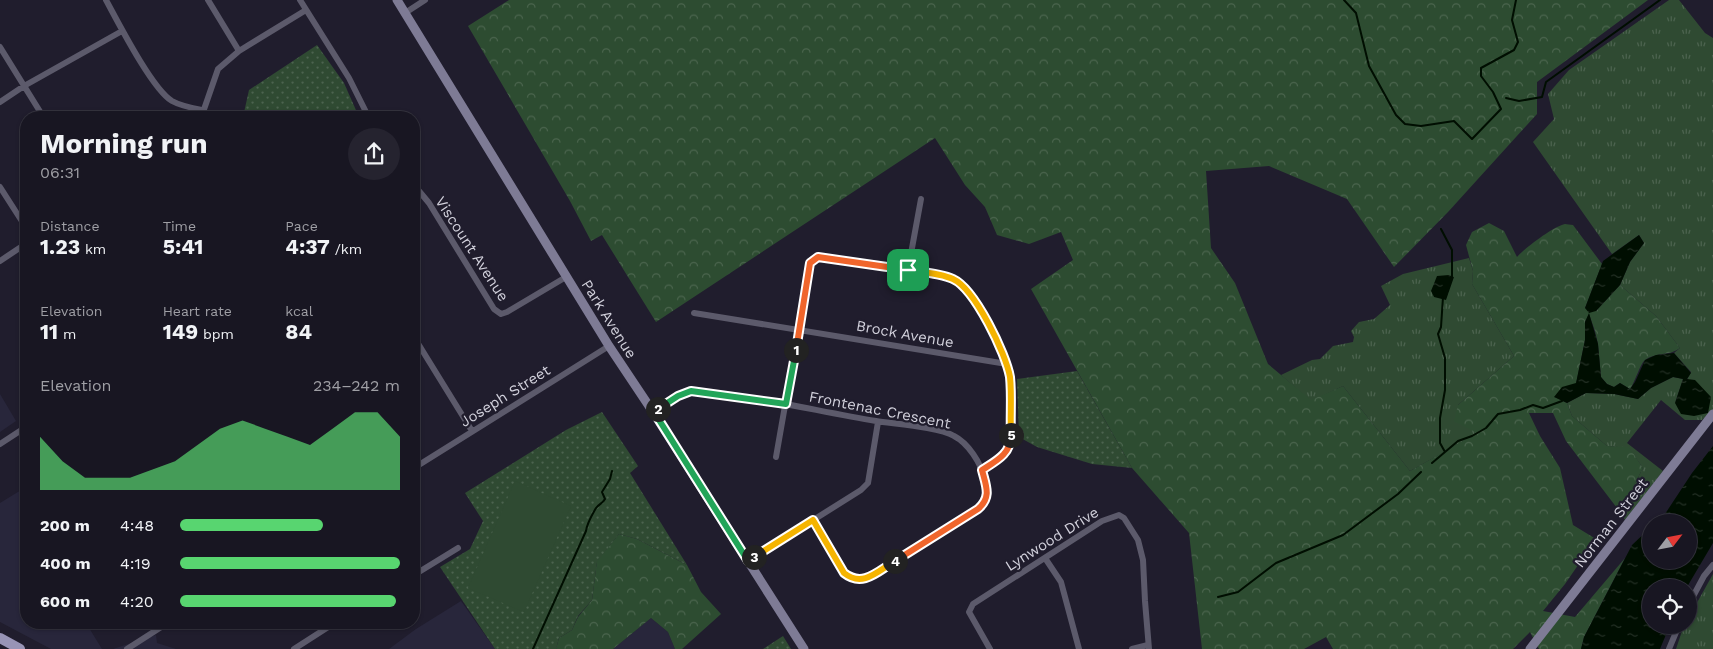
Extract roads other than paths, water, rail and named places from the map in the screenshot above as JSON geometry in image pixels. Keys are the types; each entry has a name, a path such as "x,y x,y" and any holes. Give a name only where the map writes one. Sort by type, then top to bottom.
{"main road":[{"path":"0,638 20,649"}],"street":[{"path":"106,0 122,31 161,92 171,100 182,105 202,110 218,69 239,51 306,10"},
{"path":"208,0 239,51"},
{"path":"300,0 349,78 365,111"},
{"name":"Park Avenue","path":"397,0 609,346 654,412 804,649"},
{"path":"405,13 425,0"},
{"path":"0,102 24,86 122,31"},
{"path":"0,48 40,111"},
{"path":"0,187 20,218"},
{"name":"Viscount Avenue","path":"420,192 429,203 494,309 501,314 566,276"},
{"path":"908,270 921,200"},
{"path":"0,261 20,248"},
{"path":"776,457 810,263 818,257 952,278 961,284 973,298 994,334 1010,378 1011,442 1003,456 982,470"},
{"name":"Brock Avenue","path":"694,313 1006,364"},
{"name":"Joseph Street","path":"420,464 609,346"},
{"path":"420,352 472,431"},
{"name":"Frontenac Crescent","path":"654,412 678,396 691,391 786,404 878,422 942,431 954,435 964,443 982,470 987,492 985,503 865,579 852,579 844,573 813,520"},
{"name":"Norman Street","path":"1530,649 1713,414"},
{"path":"748,561 861,490 868,483 878,422"},
{"path":"0,444 20,431"},
{"name":"Lynwood Drive","path":"990,649 969,612 973,604 1102,521 1119,515 1124,518 1138,540 1144,560 1144,600 1149,647"},
{"path":"420,571 458,548"},
{"path":"1045,558 1061,582 1079,649"},
{"path":"1697,589 1713,565"},
{"path":"127,649 158,629"},
{"path":"294,649 325,629"},
{"path":"1669,649 1675,634"},
{"path":"1132,649 1149,647"}],"water":[{"path":"1639,235 1644,243 1630,262 1620,285 1596,311 1589,313 1585,308 1603,261"},
{"path":"1449,275 1454,277 1446,300 1434,297 1431,291 1437,276"},
{"path":"1589,313 1598,344 1601,377 1607,384 1614,387 1620,383 1630,389 1645,360 1656,355 1674,353 1691,373 1687,379 1695,380 1711,397 1708,413 1694,416 1681,414 1675,403 1683,379 1673,377 1651,388 1638,399 1614,394 1586,393 1567,403 1554,397 1562,387 1576,383 1585,340 1585,322"},
{"path":"1713,446 1713,543 1698,568 1698,514 1665,514 1692,473"},
{"path":"1642,536 1642,569 1698,569 1692,579 1642,579 1642,634 1666,634 1660,649 1581,649 1584,637 1632,545"}],"waterway":[{"path":"1344,0 1356,13 1369,66 1396,115 1405,124 1421,126 1454,121 1472,139 1501,109 1493,92 1481,76 1481,68 1514,50 1518,42 1512,20 1516,0"},
{"path":"1506,98 1519,101 1542,97 1546,82 1660,0"},
{"path":"1441,229 1452,250 1452,277"},
{"path":"1443,297 1441,327 1438,334 1445,358 1445,390 1440,418 1440,443 1445,452"},
{"path":"1432,463 1458,441 1486,428 1498,414 1520,410 1533,405 1543,408 1562,401"},
{"path":"533,649 587,525 596,508 605,499 602,492 610,479 612,471"},
{"path":"1218,597 1238,592 1276,563 1343,535 1398,494 1421,472"}]}
